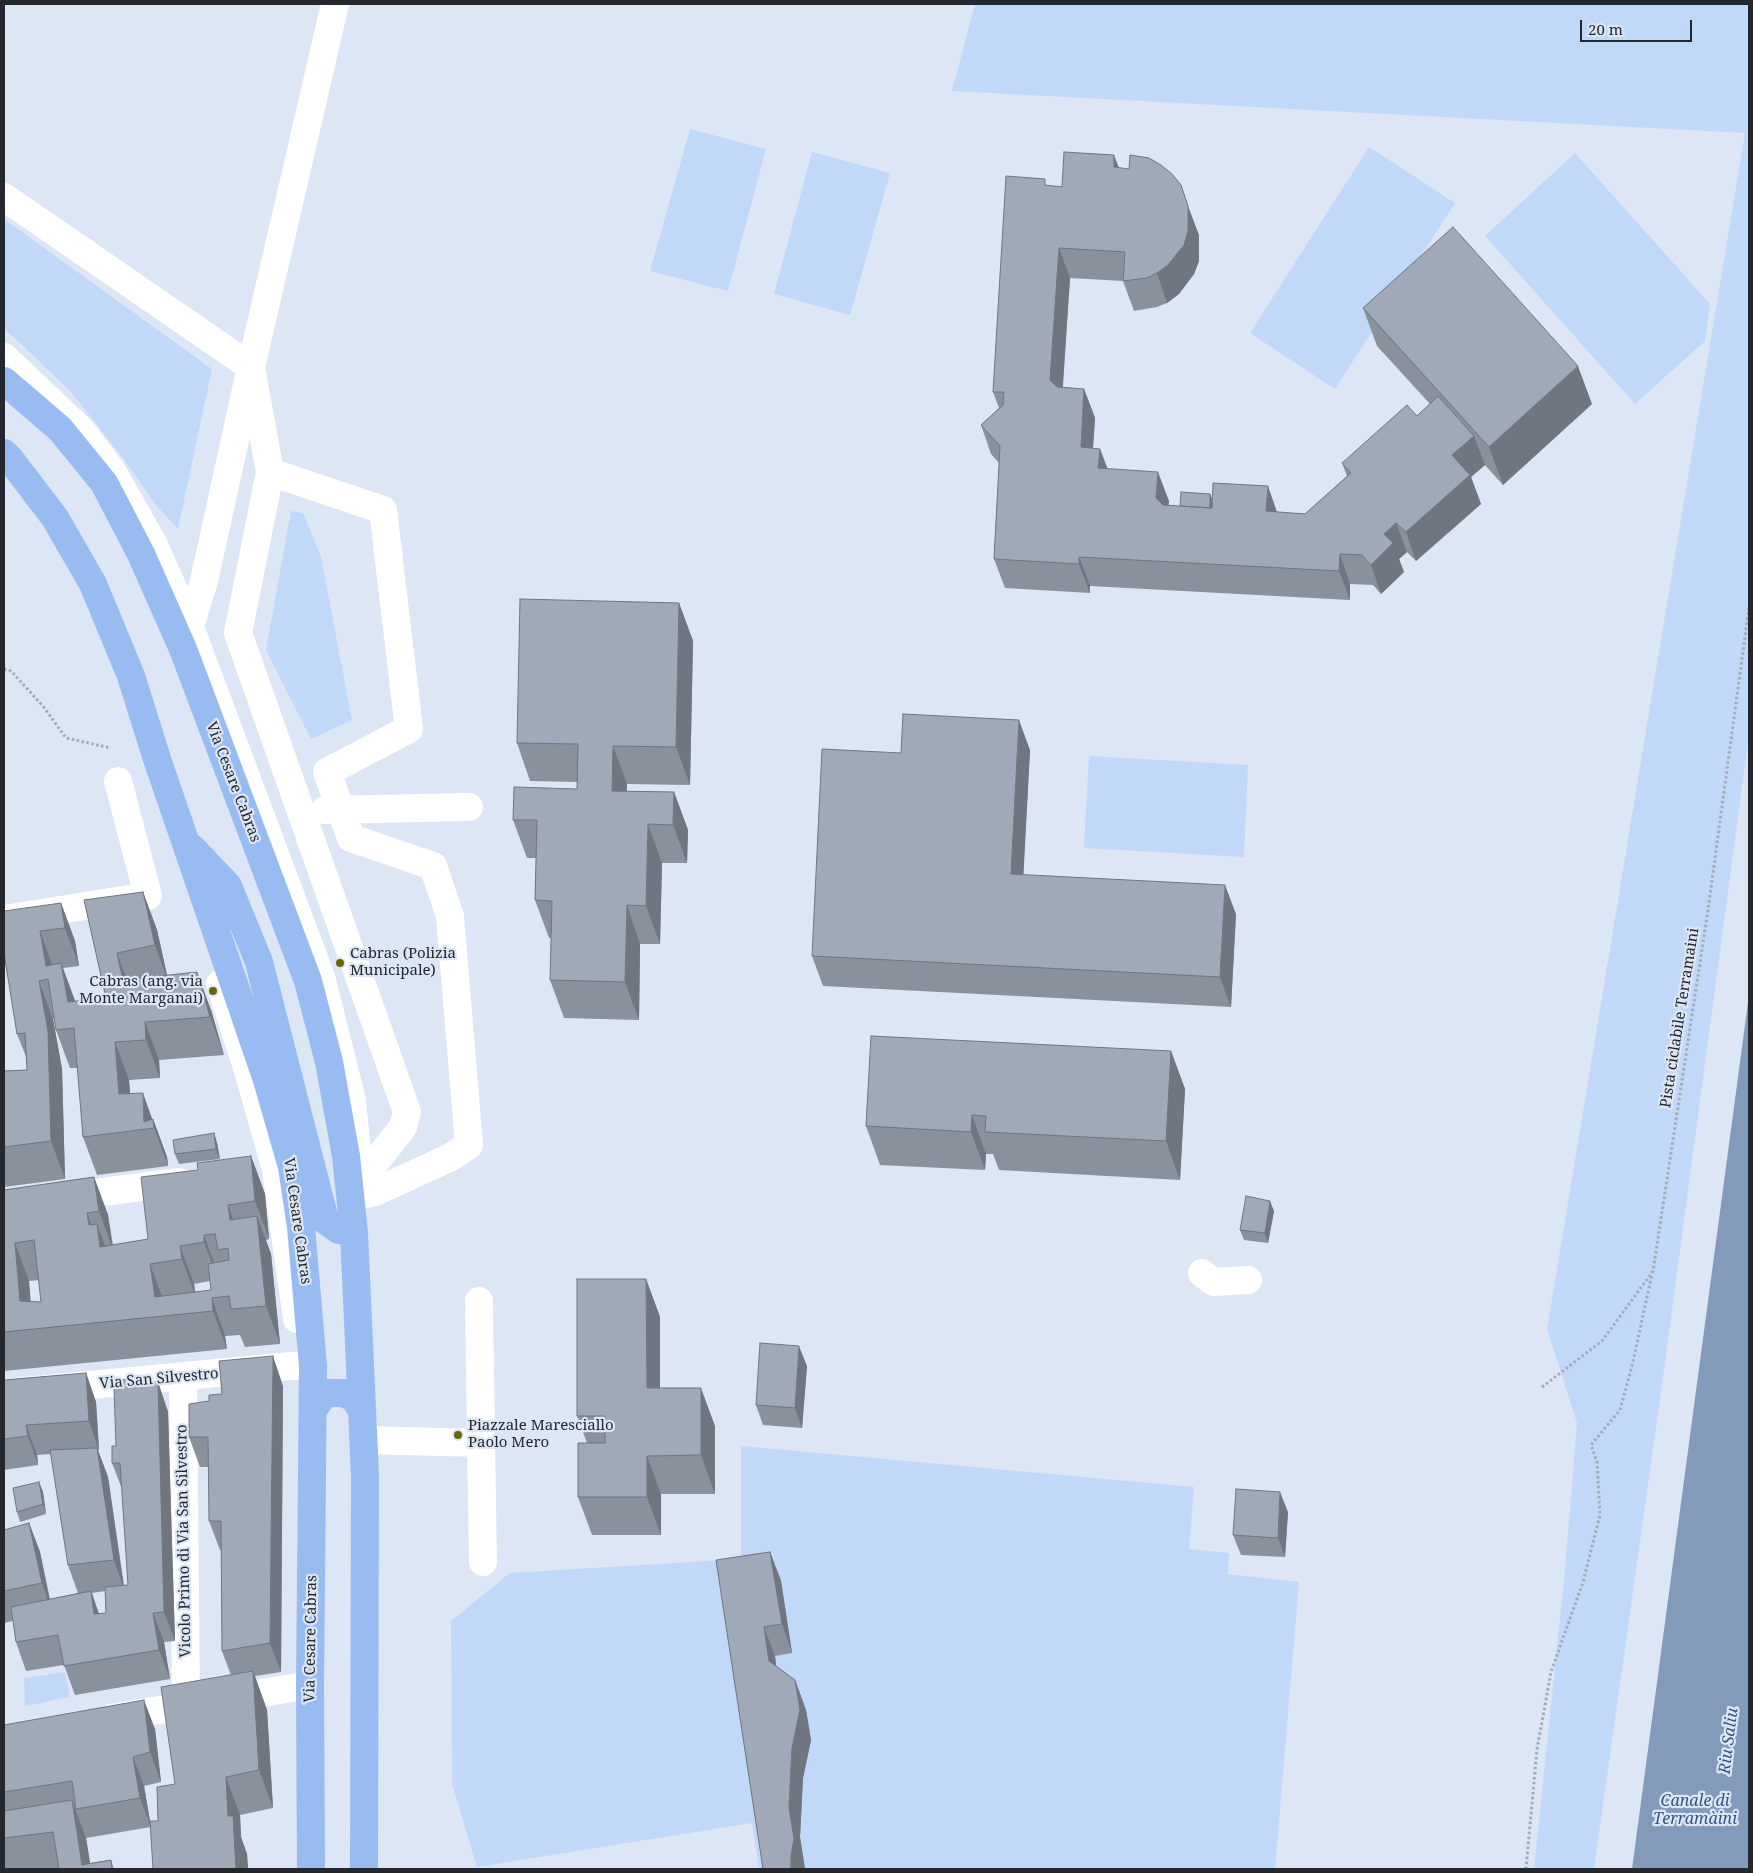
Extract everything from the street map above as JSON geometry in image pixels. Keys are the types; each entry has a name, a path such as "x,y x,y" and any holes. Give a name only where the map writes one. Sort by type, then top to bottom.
{"main road":[{"name":"Via Cesare Cabras","path":"4,381 60,429 104,483 187,638 308,980 328,1062 346,1156 357,1191 354,1233 362,1411 367,1440 364,1869"},
{"name":"Via Cesare Cabras","path":"4,453 55,518 93,584 131,676 184,839 267,1080 274,1170 301,1227 307,1366 314,1414 310,1685 311,1869"},
{"name":"Via Cesare Cabras","path":"184,839 228,886 259,962 325,1220 339,1230 354,1233"},
{"path":"314,1414 322,1397 327,1393 343,1393 354,1398 362,1411"}],"street":[{"path":"187,638 204,581 250,367 335,4"},
{"path":"4,197 250,367 270,472 238,633 407,1112 403,1127 357,1191 367,1440 373,1498 374,1869"},
{"path":"4,357 82,431 112,471 154,545 187,638"},
{"path":"4,469 50,525 82,578 146,757 249,1074 274,1170"},
{"path":"270,472 384,510 409,729 327,772 351,838 433,866 450,916 469,1145 424,1171 357,1191"},
{"path":"4,919 148,896 118,781"},
{"path":"301,810 469,807"},
{"path":"4,1205 208,1178"},
{"path":"1202,1273 1213,1282 1248,1280"},
{"path":"479,1301 483,1562"},
{"name":"Via San Silvestro","path":"4,1393 307,1366"},
{"name":"Vicolo Primo di Via San Silvestro","path":"182,1377 186,1706"},
{"path":"367,1440 481,1443"},
{"path":"89,1722 310,1685"}],"path":[{"name":"Pista ciclabile Terramaini","path":"1542,1387 1602,1341 1653,1271 1708,910 1749,607"},
{"path":"4,669 10,672 43,706 66,738 146,757"},
{"path":"1526,1869 1538,1749 1551,1672 1583,1582 1600,1515 1598,1462 1591,1444 1620,1410 1632,1366 1653,1271"}],"shaded area":[{"path":"975,4 1749,4 1749,735 1662,1385 1594,1869 1534,1869 1565,1570 1577,1423 1547,1329 1745,133 952,91"},
{"path":"690,129 766,149 728,291 650,271"},
{"path":"1369,147 1455,203 1335,389 1250,333"},
{"path":"812,152 890,173 850,315 774,294"},
{"path":"1575,153 1710,304 1705,341 1635,404 1485,236"},
{"path":"4,219 212,369 178,529 156,505 123,458 71,392 4,329"},
{"path":"291,511 303,513 321,557 352,720 311,739 266,650"},
{"path":"1089,756 1248,765 1244,857 1084,848"},
{"path":"741,1446 1194,1487 1189,1549 1229,1553 1228,1574 1299,1582 1275,1869 759,1869 752,1823 477,1867 452,1784 451,1621 510,1573 741,1559"},
{"path":"65,1672 70,1697 25,1706 24,1678"}],"water":[{"name":"Canale di Terramàini","path":"1749,995 1749,1869 1632,1869"}],"building":[{"path":"1064,152 1114,155 1114,167 1129,169 1130,155 1149,158 1172,174 1181,185 1188,206 1188,231 1184,245 1168,265 1147,278 1123,281 1125,252 1059,248 1050,380 1057,387 1084,389 1081,447 1100,449 1098,468 1158,472 1156,498 1163,505 1212,508 1213,483 1268,486 1266,511 1305,514 1351,473 1342,463 1407,405 1417,416 1438,396 1474,436 1452,455 1470,475 1406,532 1396,523 1384,534 1393,543 1371,565 1362,555 1340,554 1339,571 1079,557 1079,564 994,559 1000,446 981,425 1003,405 1004,392 993,392 1006,176 1045,179 1045,185 1062,187"},
{"path":"1453,227 1578,366 1489,447 1363,308"},
{"path":"1181,492 1210,494 1210,508 1180,506"},
{"path":"520,599 679,603 676,747 613,746 612,791 674,792 673,825 648,824 646,906 627,905 625,982 550,980 552,901 535,900 537,820 513,820 514,787 577,789 578,744 517,743"},
{"path":"903,714 1019,720 1011,874 1225,885 1220,977 812,956 822,749 901,753"},
{"path":"143,892 155,945 117,953 123,980 197,972 210,1017 145,1022 146,1040 115,1042 119,1094 143,1093 144,1122 153,1119 154,1128 83,1137 74,1028 56,1030 48,979 39,981 48,1031 51,1141 4,1147 4,1071 27,1070 25,1033 17,1034 4,953 4,911 61,903 65,928 40,931 46,966 61,963 68,1002 106,998 84,900"},
{"path":"871,1036 1171,1051 1166,1141 985,1132 986,1116 972,1115 971,1132 866,1126"},
{"path":"214,1133 216,1149 175,1154 173,1140"},
{"path":"251,1156 255,1201 228,1205 230,1220 257,1216 266,1306 231,1309 229,1296 212,1298 213,1311 4,1332 4,1190 94,1177 99,1211 87,1213 89,1225 97,1224 100,1247 148,1239 141,1177 198,1170 197,1163","holes":["215,1234 218,1250 228,1248 229,1260 208,1264 211,1290 155,1297 150,1264 182,1259 180,1246 204,1242 204,1235","34,1240 41,1302 20,1301 15,1243"]},
{"path":"1246,1196 1270,1201 1265,1233 1240,1230"},
{"path":"577,1279 646,1279 647,1388 701,1388 701,1455 647,1456 647,1497 578,1497 578,1443 605,1443 605,1416 577,1416"},
{"path":"760,1343 799,1346 795,1408 756,1405"},
{"path":"273,1356 270,1643 222,1651 221,1521 209,1521 208,1437 189,1437 189,1404 209,1401 209,1395 222,1394 219,1361"},
{"path":"86,1373 89,1421 26,1425 28,1436 4,1439 4,1380"},
{"path":"138,1378 138,1382 158,1382 164,1612 153,1613 159,1650 64,1666 58,1635 16,1642 11,1607 91,1591 94,1614 106,1613 105,1587 128,1585 120,1463 112,1463 112,1446 116,1446 114,1389 121,1389 121,1380"},
{"path":"97,1448 114,1560 68,1565 50,1450"},
{"path":"39,1482 43,1504 17,1512 13,1488"},
{"path":"1236,1489 1280,1492 1278,1538 1233,1535"},
{"path":"29,1523 42,1583 4,1591 4,1530"},
{"path":"770,1552 782,1624 764,1627 769,1661 795,1680 800,1710 792,1748 789,1807 794,1839 791,1869 763,1869 716,1560"},
{"path":"253,1671 259,1770 226,1777 228,1816 233,1816 236,1869 153,1869 150,1821 158,1821 157,1787 175,1784 161,1687"},
{"path":"144,1700 150,1752 133,1757 140,1798 76,1809 72,1781 4,1792 4,1725"},
{"path":"72,1800 82,1865 111,1860 112,1869 59,1869 53,1832 4,1838 4,1811"}],"place":[{"name":"Cabras (Polizia Municipale)","path":"340,963"},
{"name":"Cabras (ang. via Monte Marganai)","path":"213,991"},
{"name":"Piazzale Maresciallo Paolo Mero","path":"458,1435"}],"water label":[{"name":"Riu Saliu","path":"1729,1741"}]}
